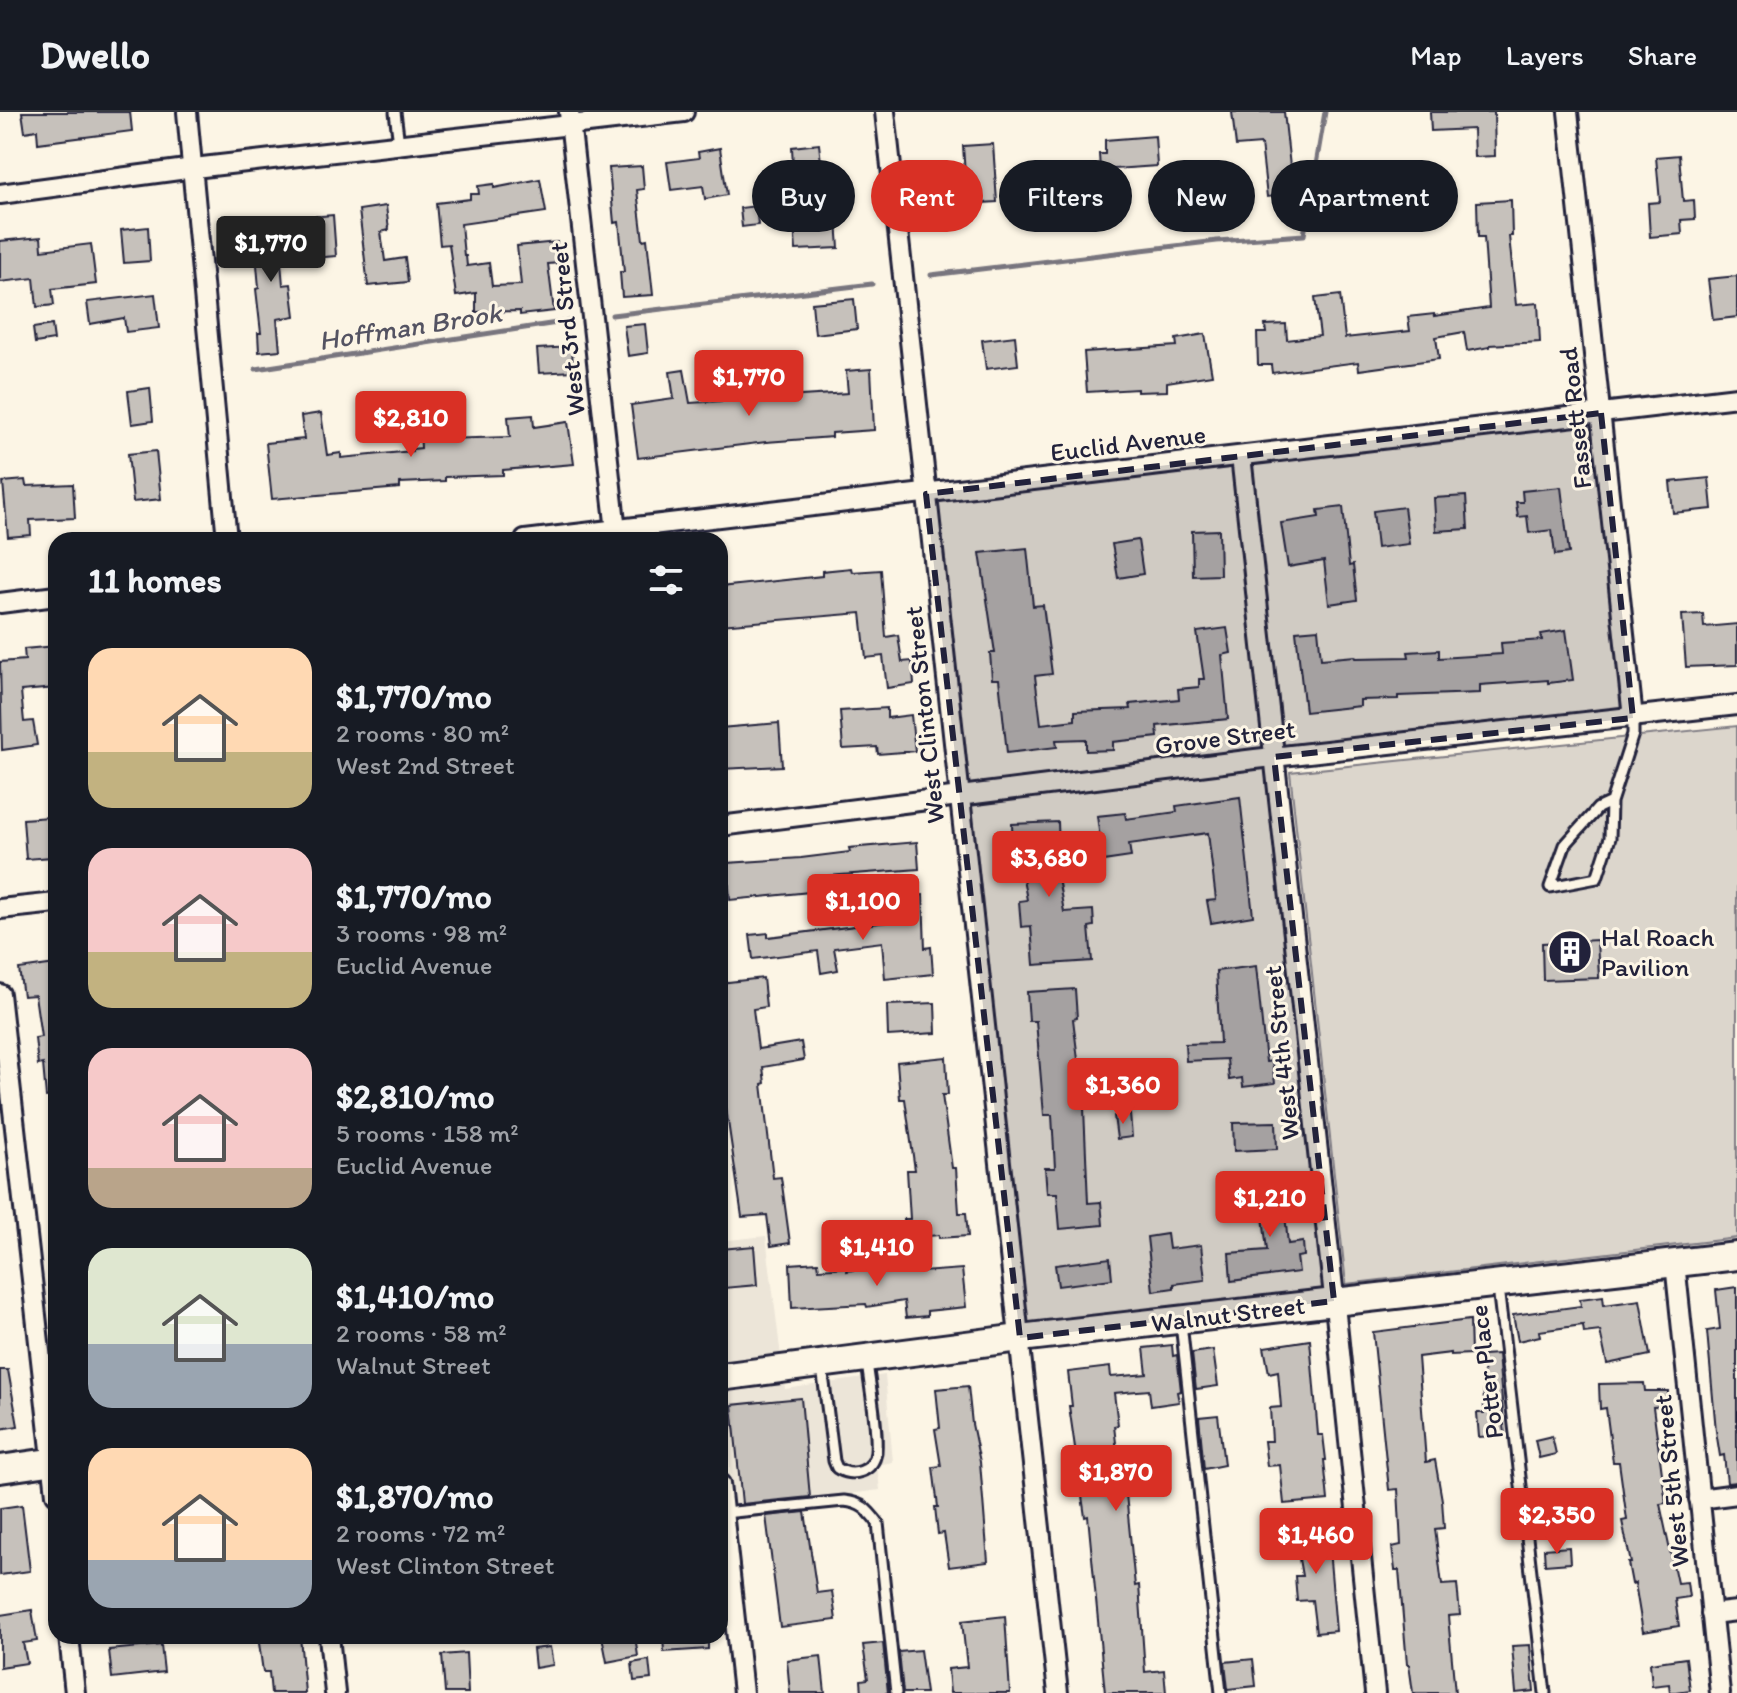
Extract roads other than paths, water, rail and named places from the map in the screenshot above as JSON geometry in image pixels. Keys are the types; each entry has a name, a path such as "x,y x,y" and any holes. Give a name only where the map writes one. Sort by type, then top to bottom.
{"street":[{"path":"187,112 226,532"},
{"path":"0,194 194,168 399,146 570,119 684,112"},
{"name":"West Clinton Street","path":"885,112 1058,1693"},
{"name":"Fassett Road","path":"1568,112 1633,718"},
{"name":"West 3rd Street","path":"570,119 616,532"},
{"name":"Euclid Avenue","path":"632,532 1737,397"},
{"name":"West 4th Street","path":"1241,456 1375,1693"},
{"path":"0,603 48,597"},
{"name":"Grove Street","path":"728,825 1274,757 1737,705"},
{"path":"0,909 48,904"},
{"path":"0,994 48,1410"},
{"name":"Walnut Street","path":"728,1376 1020,1338 1737,1256"},
{"name":"West 5th Street","path":"1675,1263 1720,1693"},
{"path":"0,1469 48,1463"},
{"path":"1699,1499 1737,1494"},
{"path":"728,1551 743,1693"},
{"path":"1711,1614 1737,1611"},
{"path":"70,1644 75,1693"},
{"path":"330,1644 335,1693"}],"lane":[{"path":"395,112 399,146"},
{"path":"1611,802 1598,808 1565,845 1550,887 1597,878 1610,838 1611,802 1633,734 1633,718"},
{"name":"Potter Place","path":"1498,1284 1545,1693"},
{"path":"1180,1321 1221,1693"},
{"path":"822,1363 834,1461 837,1468 852,1474 871,1466 876,1450 866,1358"},
{"path":"728,1513 844,1501 858,1503 867,1509 878,1523 896,1693"}],"waterway":[{"name":"Hoffman Brook","path":"931,275 1217,241 1304,235 1325,112"},
{"name":"Hoffman Brook","path":"612,315 872,284"},
{"name":"Hoffman Brook","path":"256,369 570,321"}],"place":[{"name":"Hal Roach Pavilion","path":"1570,952"}]}
